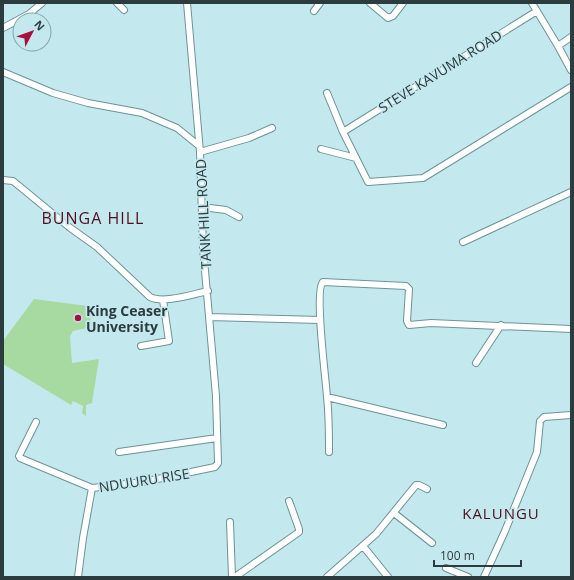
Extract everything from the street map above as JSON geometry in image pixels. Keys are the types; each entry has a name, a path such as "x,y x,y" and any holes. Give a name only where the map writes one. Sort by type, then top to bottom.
{"street":[{"path":"3,28 29,14 42,3"},
{"path":"117,3 124,10"},
{"path":"187,3 198,145"},
{"path":"314,11 320,3"},
{"path":"370,3 388,18 393,16 403,3"},
{"path":"532,3 571,70"},
{"name":"STEVE KAVUMA ROAD","path":"343,132 537,11"},
{"path":"558,46 571,37"},
{"name":"TANK HILL ROAD","path":"3,72 52,93 88,103 142,113 177,128 198,145 200,152 203,248 208,291 217,438 218,463 215,467"},
{"path":"327,93 343,132 368,182 423,178 571,87"},
{"path":"200,152 249,138 272,128"},
{"path":"321,149 356,158"},
{"path":"3,180 13,181 45,208 64,221 69,227 97,248 150,298 163,300 208,291"},
{"path":"463,242 571,192"},
{"path":"202,207 226,210 239,217"},
{"path":"329,452 327,397 320,320 320,287 323,282 406,286 409,289 407,321 409,325 432,323 571,329"},
{"path":"141,346 169,341 163,300"},
{"path":"209,317 320,320"},
{"path":"476,363 501,325"},
{"path":"327,397 443,425"},
{"path":"484,577 505,531 537,452 540,420 544,417 571,415"},
{"path":"36,422 19,456 20,458 92,488"},
{"path":"119,452 217,438"},
{"name":"NDUURU RISE","path":"78,577 92,488 143,482 215,467"},
{"path":"327,577 363,546 394,513 416,485 427,488"},
{"path":"235,577 299,532 289,501"},
{"path":"394,513 432,543"},
{"path":"230,522 232,577"},
{"path":"363,546 388,577"},
{"path":"446,568 468,577"}],"green space":[{"path":"34,299 88,306 92,327 73,331 70,336 72,363 99,359 92,403 86,405 86,416 82,413 83,406 73,401 71,405 3,364 3,341"}],"place":[{"name":"King Ceaser University","path":"78,318"}],"district":[{"name":"BUNGA HILL","path":"93,218"},
{"name":"KALUNGU","path":"501,513"}]}
